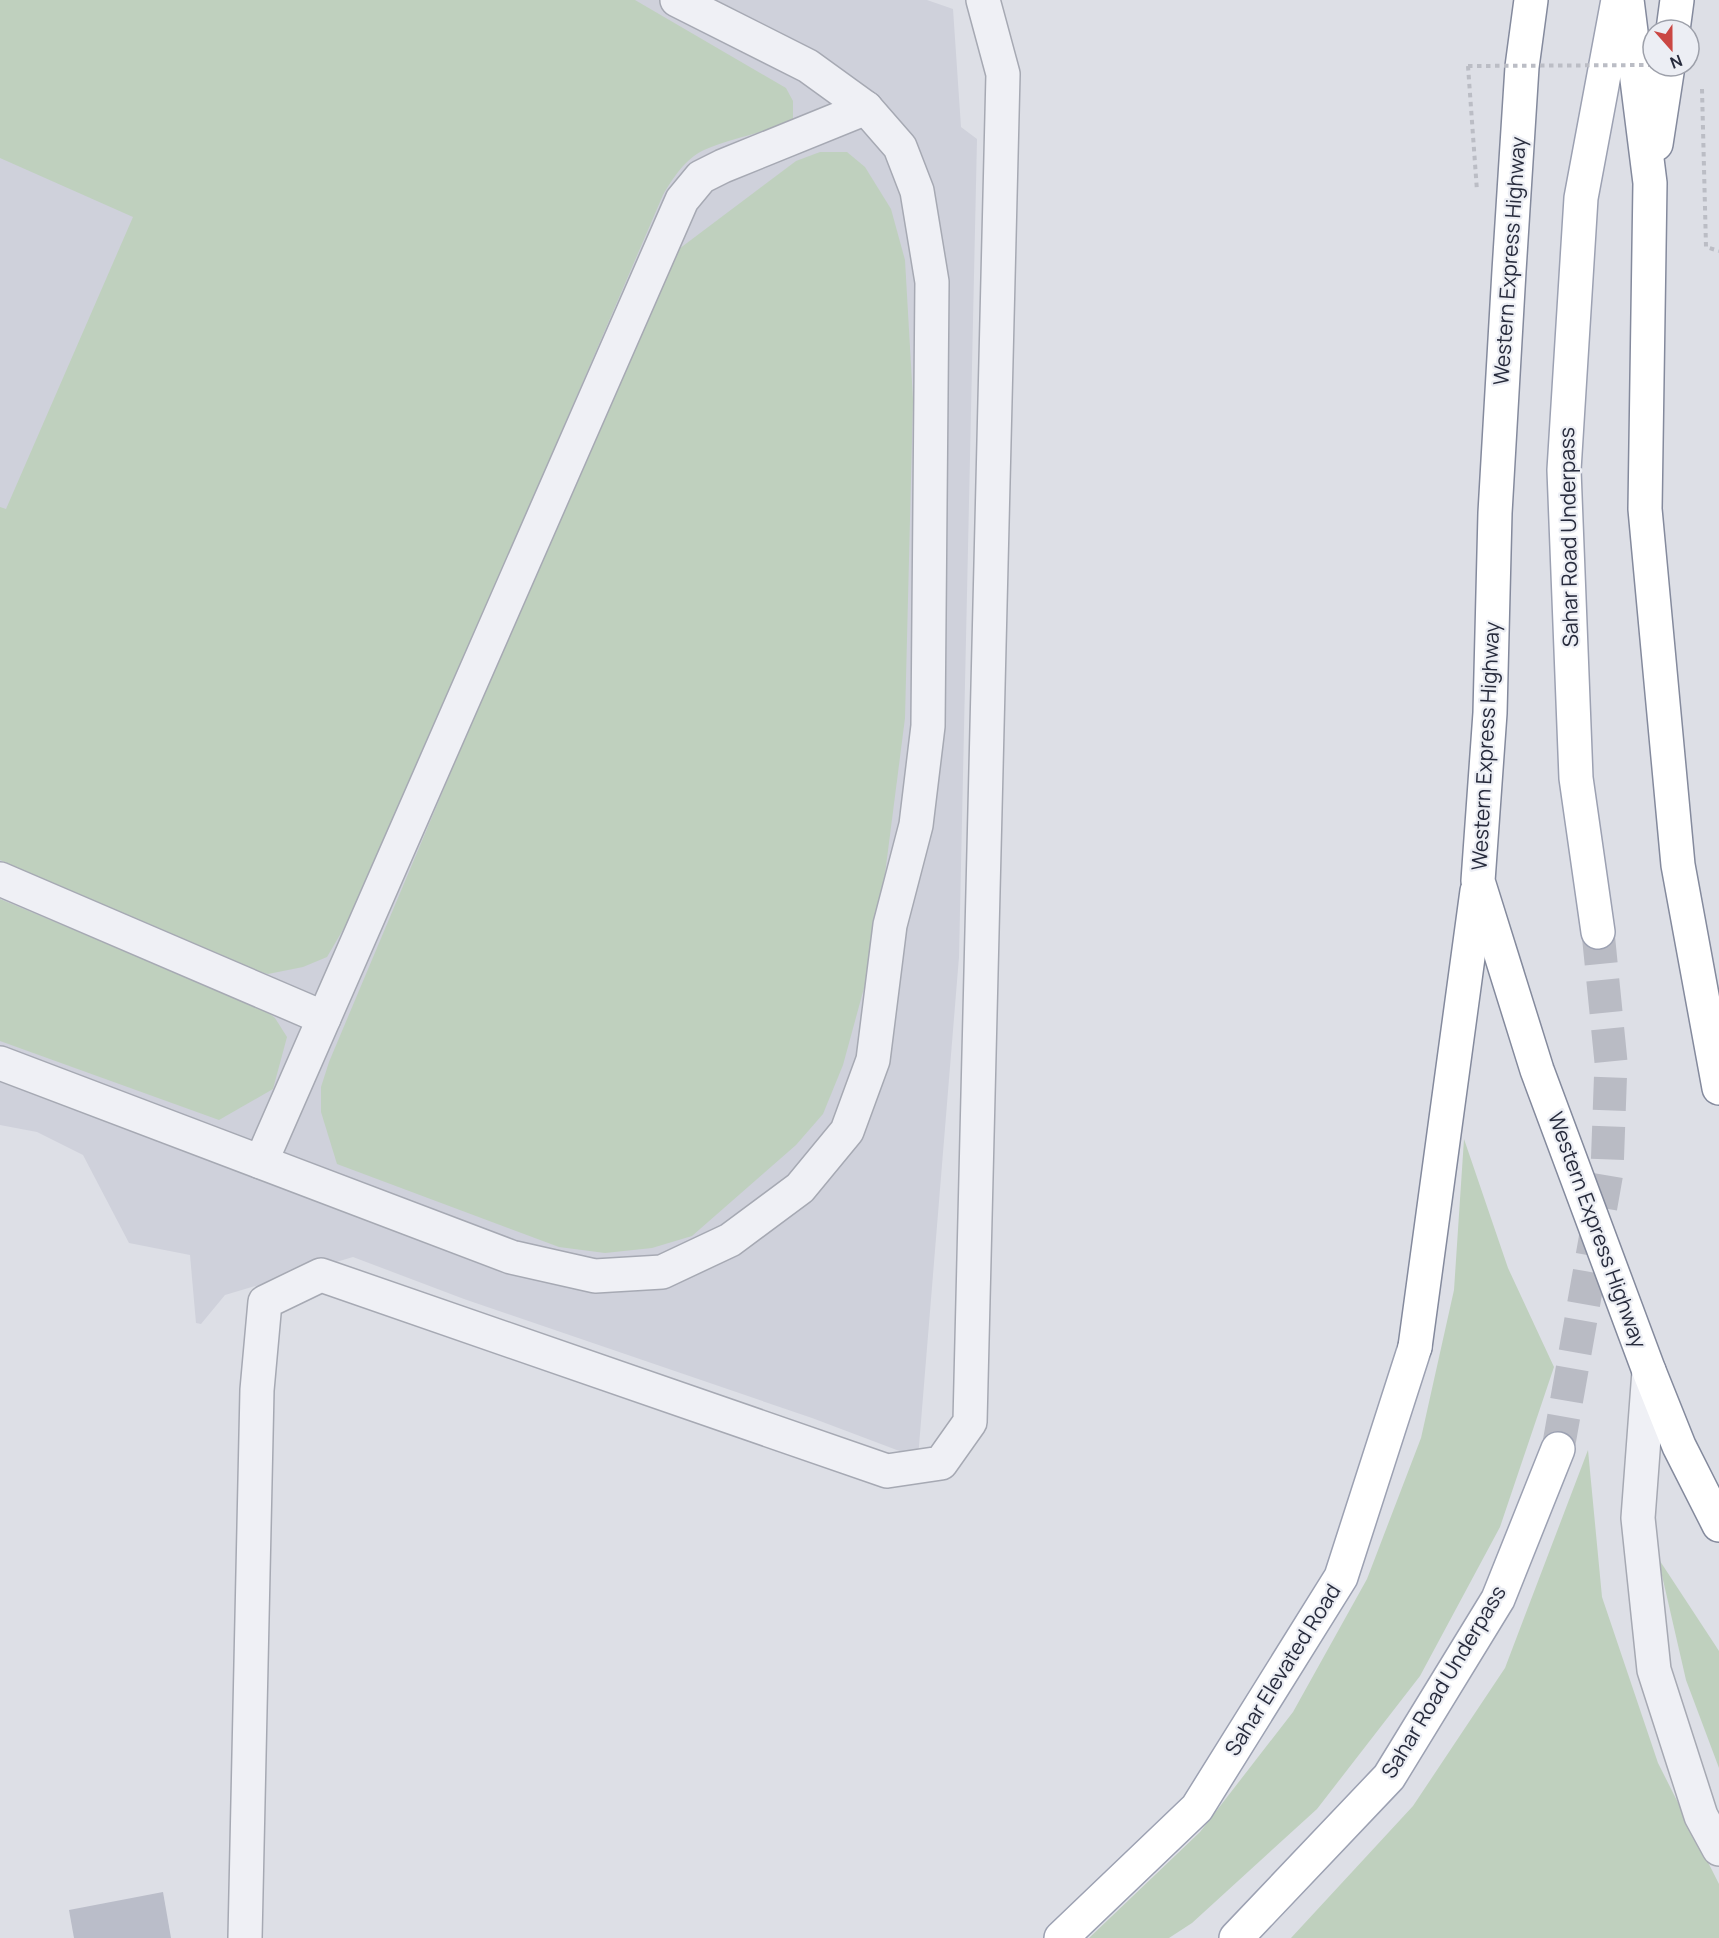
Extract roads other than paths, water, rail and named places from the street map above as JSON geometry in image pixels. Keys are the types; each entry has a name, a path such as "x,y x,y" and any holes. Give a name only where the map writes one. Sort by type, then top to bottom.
{"main road":[{"path":"1516,0 1522,68"},
{"path":"1522,68 1531,0"},
{"name":"Sahar Road Underpass","path":"1598,932 1576,778 1564,470 1581,198 1618,0"},
{"path":"1627,0 1650,183"},
{"path":"1675,18 1677,0"},
{"name":"Western Express Highway","path":"1522,68 1496,513 1490,714 1478,880 1537,1070 1648,1371 1678,1446 1719,1525"},
{"path":"1666,78 1650,183 1645,509 1678,865 1719,1088"},
{"name":"Sahar Elevated Road","path":"1060,1938 1197,1808 1341,1577 1414,1347 1478,880"},
{"name":"Sahar Road Underpass","path":"1236,1938 1389,1777 1498,1599 1558,1449"}],"street":[{"path":"0,1064 511,1257 595,1276 662,1272 730,1240 800,1188 847,1131 873,1060 890,925 916,825 928,726 932,282 917,191 900,147 866,108 808,66 677,0"},
{"path":"245,1938 257,1390 265,1302 321,1275 887,1471 941,1463 970,1422 1003,74 983,0"},
{"path":"261,1162 682,200 701,177 708,173 866,108"},
{"path":"0,879 324,1018"},
{"path":"1648,1371 1638,1518 1654,1670 1701,1816 1719,1849"}],"tunnel":[{"path":"1558,1449 1607,1172 1611,1062 1598,932"}]}
